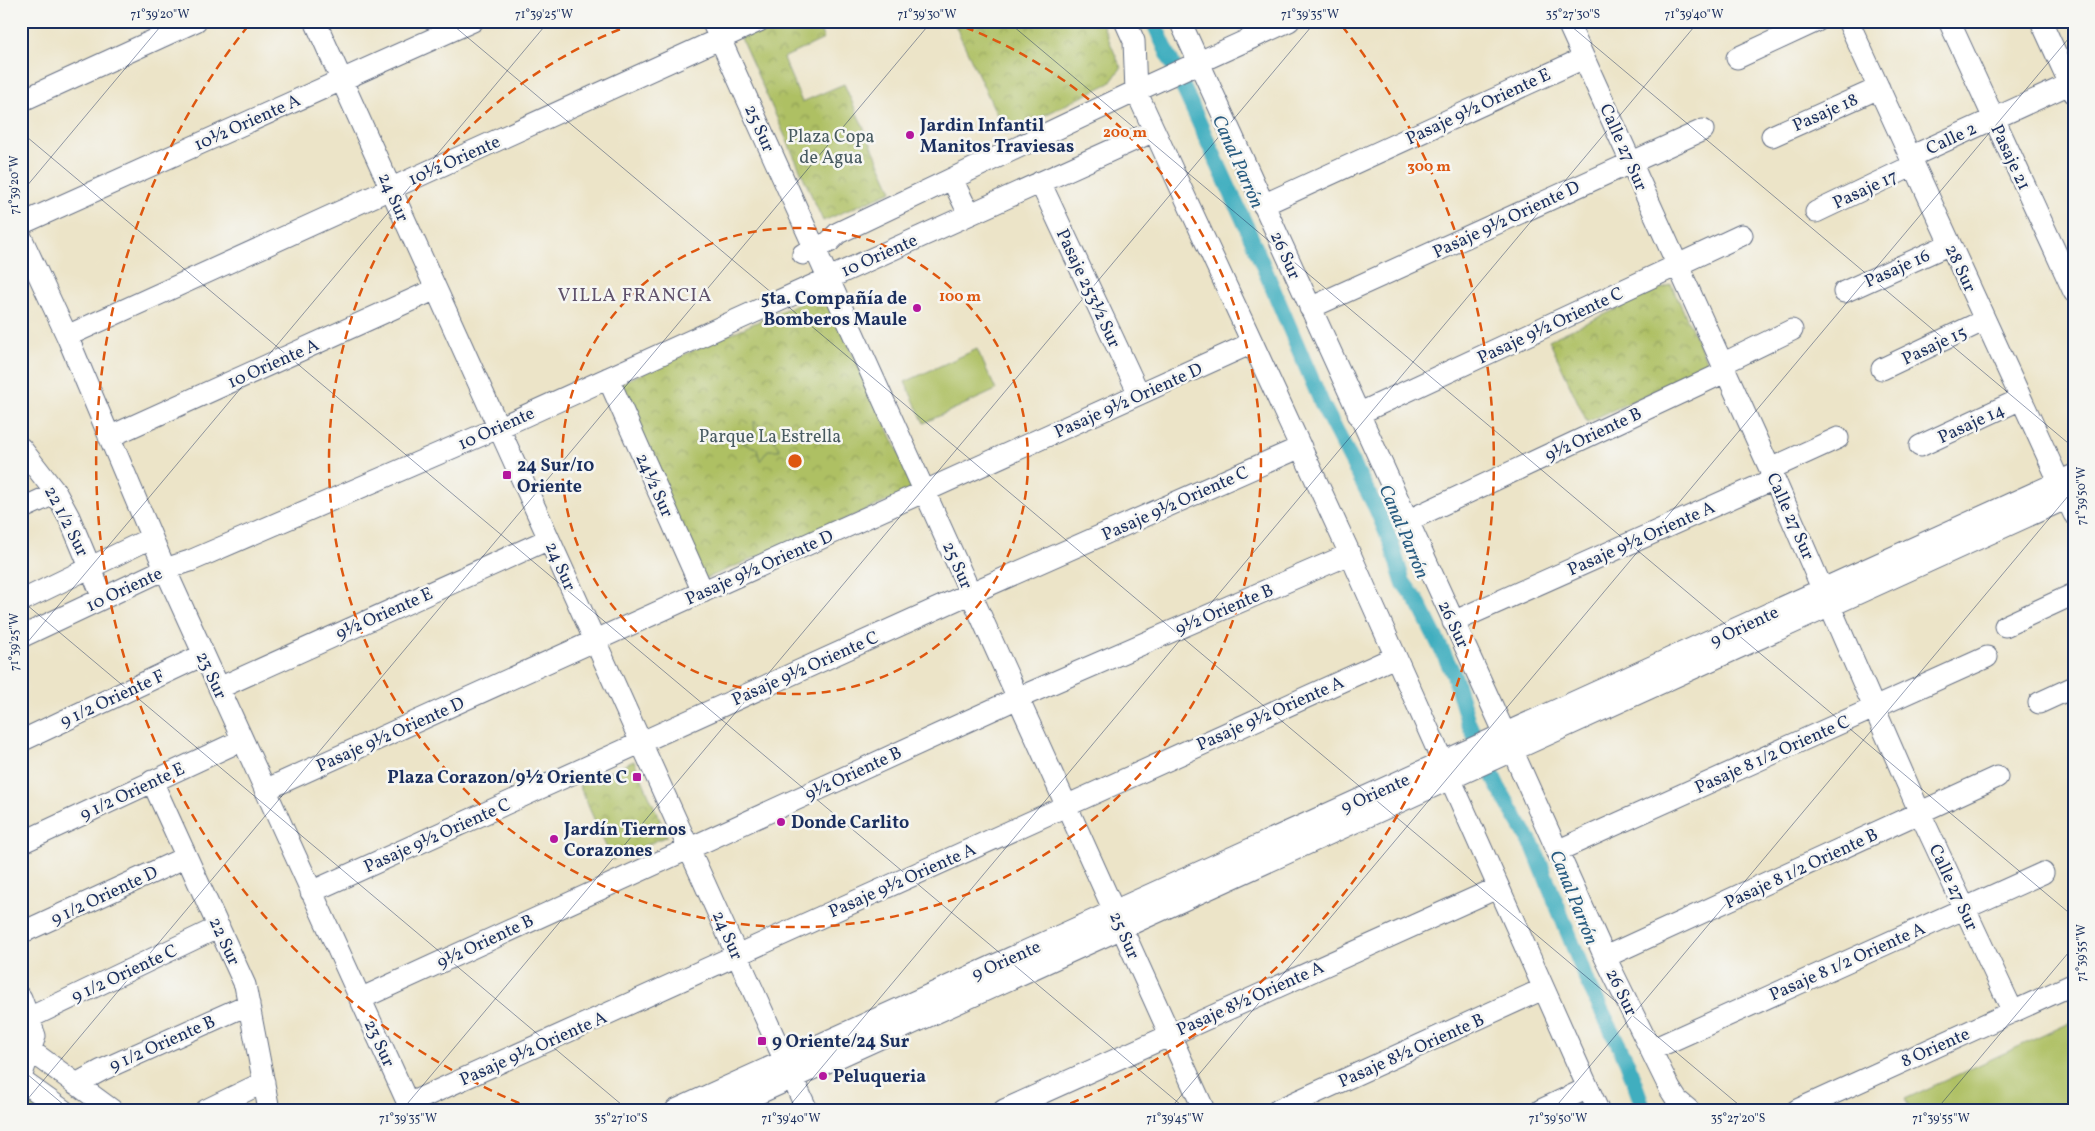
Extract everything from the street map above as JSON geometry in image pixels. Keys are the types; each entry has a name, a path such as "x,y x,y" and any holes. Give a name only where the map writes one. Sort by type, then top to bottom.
{"street":[{"path":"21,100 196,21"},
{"name":"24 Sur","path":"315,21 807,1110"},
{"name":"10½ Oriente A","path":"21,224 473,21"},
{"name":"10½ Oriente","path":"67,336 390,189 716,30 759,21"},
{"path":"1125,21 1134,41 1136,91 1350,554 1497,888 1598,1110"},
{"name":"26 Sur","path":"1180,21 1192,67 1263,205 1453,622 1504,745 1557,851 1650,1050 1677,1100 1689,1110"},
{"name":"10 Oriente","path":"808,251 829,242 838,234 1136,91 1162,81 1289,21"},
{"name":"Calle 27 Sur","path":"1567,21 1876,707 1920,813 2014,1012"},
{"path":"1738,58 1817,21"},
{"name":"28 Sur","path":"1848,21 2021,399 2069,493"},
{"name":"Pasaje 21","path":"1949,21 2074,292"},
{"path":"2041,21 2072,86"},
{"name":"25 Sur","path":"716,30 808,251 828,278 1204,1110"},
{"name":"Pasaje 9½ Oriente E","path":"1263,205 1584,58"},
{"name":"Calle 2","path":"1912,161 1994,118 2072,86"},
{"name":"Pasaje 18","path":"1772,136 1879,88"},
{"name":"Pasaje 9½ Oriente D","path":"1310,308 1703,130"},
{"name":"10 Oriente","path":"21,637 165,569 190,561 498,428 1154,131"},
{"name":"Pasaje 17","path":"1816,212 1912,161"},
{"path":"952,179 969,214"},
{"name":"Pasaje 253½ Sur","path":"1040,182 1139,394"},
{"name":"Pasaje 9½ Oriente C","path":"1358,414 1742,235"},
{"name":"23 Sur","path":"21,237 67,336 151,538 410,1107"},
{"name":"Pasaje 16","path":"1844,292 1950,244"},
{"name":"10 Oriente A","path":"110,437 436,289"},
{"name":"Pasaje 15","path":"1882,369 1985,320"},
{"name":"9½ Oriente B","path":"1407,521 1723,368 1792,330"},
{"name":"Pasaje 9½ Oriente D","path":"265,790 1252,343"},
{"name":"24½ Sur","path":"608,378 703,592"},
{"name":"Pasaje 14","path":"1920,446 2021,399"},
{"name":"Pasaje 9½ Oriente A","path":"1453,622 1772,474 1838,438"},
{"name":"Pasaje 9½ Oriente C","path":"311,892 971,593 1301,447"},
{"name":"22 1/2 Sur","path":"21,448 56,493 103,598"},
{"path":"21,509 56,493"},
{"name":"9 Oriente","path":"676,1110 789,1069 1827,598 2069,493"},
{"name":"10 Oriente","path":"21,600 151,538"},
{"name":"9½ Oriente E","path":"219,688 549,539"},
{"name":"9½ Oriente B","path":"360,999 1018,698 1350,554"},
{"path":"2005,626 2074,594"},
{"name":"9 1/2 Oriente F","path":"21,741 204,655"},
{"name":"Pasaje 9½ Oriente A","path":"410,1107 737,955 1395,657"},
{"name":"Pasaje 8 1/2 Oriente C","path":"1557,851 1987,657"},
{"path":"2039,703 2074,688"},
{"name":"9 1/2 Oriente E","path":"21,843 242,740"},
{"name":"Pasaje 8 1/2 Oriente B","path":"1605,957 1997,777"},
{"name":"22 Sur","path":"152,781 245,986 269,1110"},
{"name":"9 1/2 Oriente D","path":"21,933 186,857"},
{"name":"Pasaje 8 1/2 Oriente A","path":"1650,1050 2043,873"},
{"name":"Pasaje 8½ Oriente A","path":"1004,1110 1497,888"},
{"name":"9 1/2 Oriente C","path":"29,1018 219,928"},
{"name":"8 Oriente","path":"1797,1110 2074,984"},
{"name":"Pasaje 8½ Oriente B","path":"1278,1110 1543,989"},
{"path":"21,998 35,1036 21,1078 63,1110"},
{"name":"9 1/2 Oriente B","path":"76,1084 102,1070 249,1004"},
{"path":"30,1050 112,1110"},
{"name":"9 Oriente","path":"722,1110 789,1069"},
{"path":"206,1110 264,1082"},
{"path":"1541,1110 1588,1088"}],"green space":[{"name":"Plaza Copa de Agua","path":"778,21 816,21 824,39 783,58 802,102 844,84 892,191 823,221 741,38"},
{"path":"953,21 1101,21 1121,68 1110,83 1006,134"},
{"path":"1671,284 1709,366 1587,422 1549,340"},
{"name":"Parque La Estrella","path":"824,292 916,489 705,579 616,385"},
{"path":"977,349 996,390 924,423 905,382"},
{"path":"754,421 767,432 782,429 774,441 780,450 768,450 760,461 757,448 744,444 755,435"},
{"path":"634,761 667,836 612,860 579,785"},
{"path":"2074,1021 2074,1110 1911,1110 1905,1099"},
{"path":"21,1097 41,1110 21,1110"}],"waterway":[{"name":"Canal Parrón","path":"1153,21 1247,228 1323,406 1376,508 1391,543 1403,582 1419,604 1454,675 1468,722 1498,787 1534,848 1588,983 1627,1062 1644,1110"}],"place":[{"name":"Jardin Infantil Manitos Traviesas","path":"910,135"},
{"name":"5ta. Compañía de Bomberos Maule","path":"917,308"},
{"name":"24 Sur/10 Oriente","path":"507,475"},
{"name":"Plaza Corazon/9½ Oriente C","path":"637,777"},
{"name":"Donde Carlito","path":"781,822"},
{"name":"Jardín Tiernos Corazones","path":"554,839"},
{"name":"9 Oriente/24 Sur","path":"762,1041"},
{"name":"Peluqueria","path":"823,1076"}],"district":[{"name":"VILLA FRANCIA","path":"635,294"}]}
